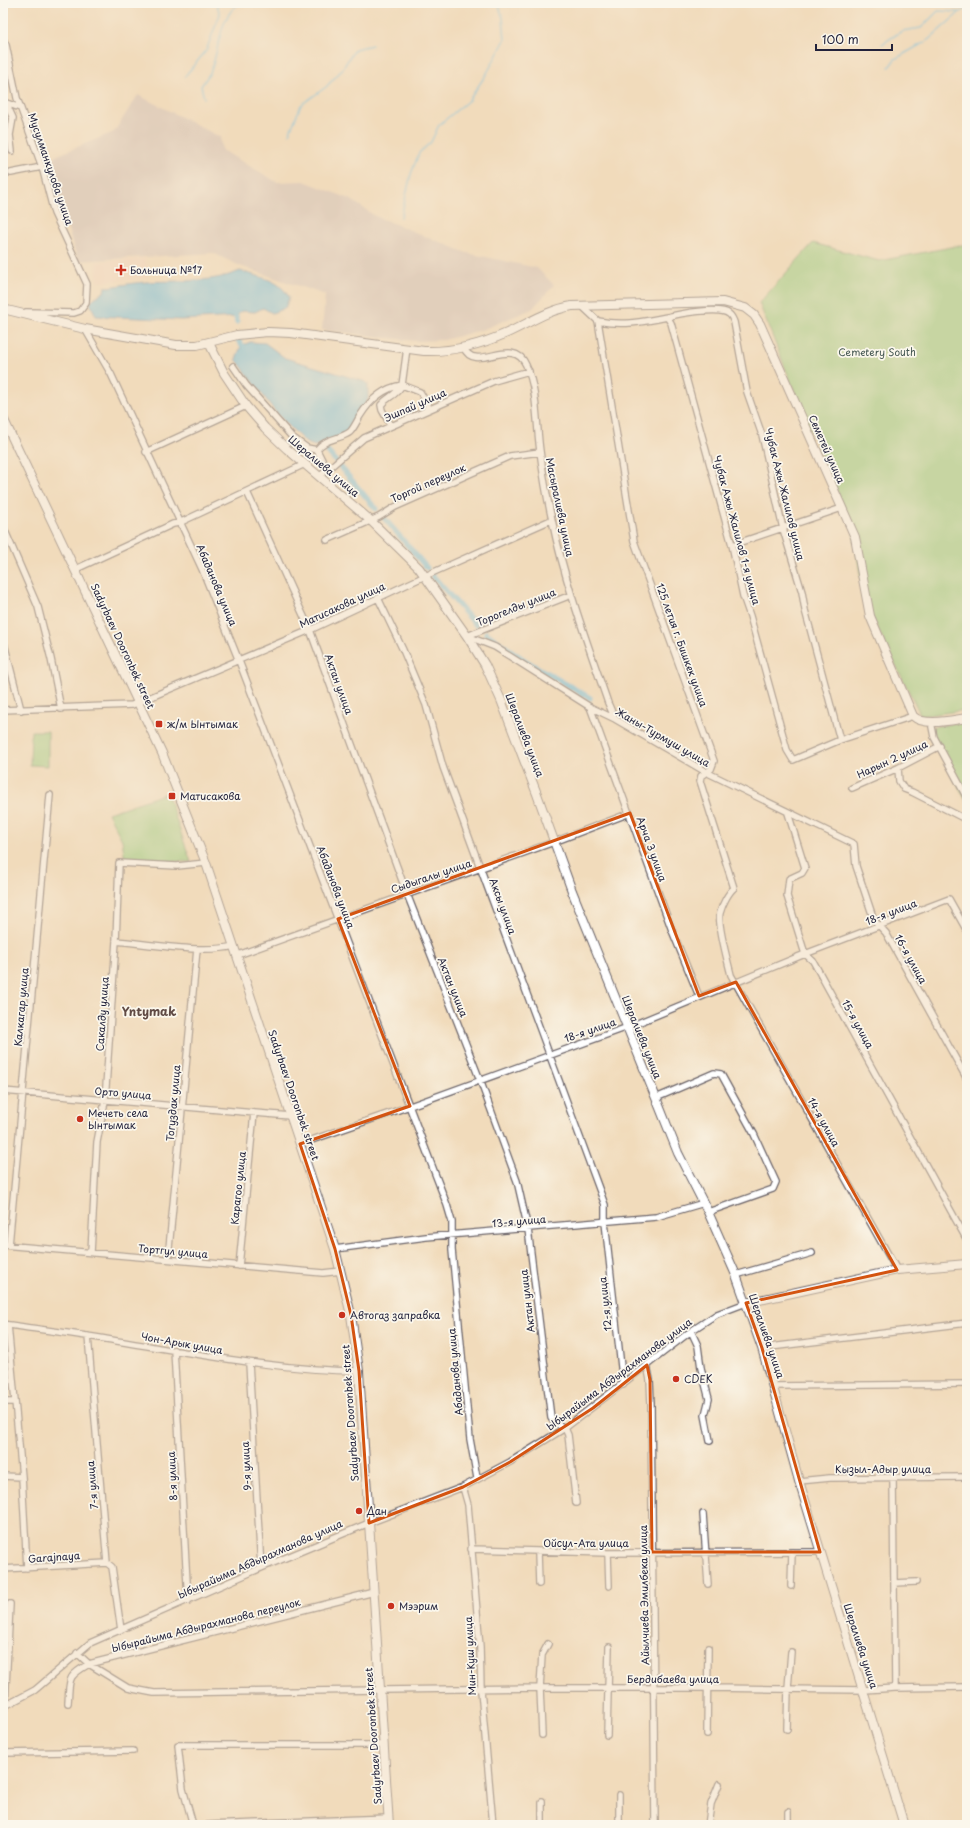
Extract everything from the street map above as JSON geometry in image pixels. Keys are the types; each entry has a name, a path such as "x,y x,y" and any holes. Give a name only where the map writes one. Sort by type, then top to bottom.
{"street":[{"name":"Мусулманкулова улица","path":"3,39 6,45 15,91 42,167 54,213 70,251 87,284 87,298 83,308 74,314 20,313"},
{"name":"Мусулманкулова улица","path":"5,102 20,108"},
{"path":"5,102 13,118 10,135 12,151"},
{"path":"11,173 42,167"},
{"name":"Семетей улица","path":"3,309 85,329 176,345 189,346 209,343 238,335 268,332 291,333 441,351 464,348 485,342 507,333 553,310 572,306 722,302 738,305 751,312 764,332 858,545 866,601 870,616 914,716"},
{"path":"582,306 598,321 628,324 666,317"},
{"name":"Чубак Ажы Жалилов улица","path":"666,317 708,311 724,312 731,316 734,322 747,392 767,453 782,529 802,592 805,610 840,740"},
{"name":"Чубак Ажы Жалилов 1-я улица","path":"666,317 671,323 674,332 732,546 742,596 750,616 787,750 793,760 840,740 914,716"},
{"name":"125 летия г. Бишкек улица","path":"598,321 634,541 713,756 713,765 701,776 700,781 734,888 730,892 720,913 724,945 729,967 731,975 736,982"},
{"name":"Абаданова улица","path":"85,329 111,374 179,524 202,569 239,661 448,1205 453,1235 452,1250 470,1439 477,1478"},
{"name":"Шералиева улица","path":"209,343 224,373 246,406 276,438 370,520 425,576 467,636 485,665 501,700 572,891 678,1153 704,1203 736,1274 762,1348 820,1552 864,1690 904,1825"},
{"path":"391,426 382,410 381,404 392,397 402,385 407,348"},
{"name":"Масыралиева улица","path":"464,348 470,357 476,358 497,353 517,355 522,358 528,371 534,390 540,452 552,520 571,595 608,703 615,719"},
{"path":"233,366 246,385 292,437 307,448 318,450"},
{"name":"Эшпай улица","path":"320,476 364,438 494,381 528,371"},
{"path":"318,450 322,444 340,438 351,431 364,411 380,393 393,386 402,385 420,392 428,405 426,410"},
{"path":"146,452 246,406"},
{"name":"Sadyrbaev Dooronbek street","path":"3,418 76,569 174,779 206,863 238,955 341,1270 351,1315 359,1371 388,1821"},
{"path":"318,450 327,470"},
{"name":"Торгой переулок","path":"326,540 510,456 540,452"},
{"path":"76,569 173,524 179,524 305,464"},
{"name":"Актан улица","path":"247,492 310,630 407,894 480,1080 517,1181 528,1229 551,1418 555,1423 566,1428"},
{"path":"732,546 842,508"},
{"name":"Матисакова улица","path":"3,710 132,705 310,630 425,576 552,520"},
{"path":"3,526 38,607 61,708"},
{"name":"Торогелды улица","path":"467,636 571,595"},
{"name":"Аксы улица","path":"378,598 403,650 426,705 443,767 605,1205 605,1222"},
{"name":"Жаны-Турмуш улица","path":"467,636 495,647 590,707 615,719 706,772 854,844"},
{"path":"3,639 22,710"},
{"name":"Арча 3 улица","path":"590,707 673,933 699,996"},
{"path":"914,716 917,720 927,722 967,718"},
{"path":"932,727 934,737 967,798"},
{"name":"Нарын 2 улица","path":"852,788 898,768 940,746"},
{"path":"898,768 899,781 904,789 967,820"},
{"name":"Калкагар улица","path":"6,1245 23,1093 50,795"},
{"name":"Сыдыгалы улица","path":"238,955 480,869 630,813"},
{"name":"15-я улица","path":"788,813 805,868 802,873 789,879 787,896 805,954 813,961 967,1240"},
{"name":"16-я улица","path":"854,844 857,871 874,920 886,933 967,1079"},
{"name":"Сакалду улица","path":"91,1252 97,1142 104,1101 116,941 119,863 177,866 206,863"},
{"name":"18-я улица","path":"300,1144 410,1106 548,1054 628,1027 699,996 949,899 967,931"},
{"path":"116,941 197,949 224,949 234,946"},
{"name":"Тогуздак улица","path":"168,1259 181,1107 197,949"},
{"name":"14-я улица","path":"736,982 897,1270"},
{"path":"656,1098 714,1074 721,1074 754,1134 776,1182 773,1189 708,1212"},
{"name":"Орто улица","path":"3,1091 290,1116"},
{"name":"Карагоо улица","path":"239,1266 254,1112"},
{"name":"13-я улица","path":"335,1249 426,1237 656,1218 704,1203"},
{"name":"12-я улица","path":"605,1222 623,1385"},
{"name":"Тортгул улица","path":"6,1245 323,1273 341,1270"},
{"path":"736,1274 812,1253"},
{"name":"Ыбырайыма Абдырахманова улица","path":"4,1707 35,1690 90,1643 261,1568 369,1523 462,1487 510,1462 566,1428 691,1331 717,1314 746,1303 897,1270 967,1264"},
{"path":"762,1348 967,1323"},
{"path":"6,1324 22,1477 27,1568"},
{"name":"Чон-Арык улица","path":"6,1324 249,1363 311,1370 359,1371"},
{"path":"691,1331 698,1346 701,1368 709,1399 705,1415 710,1441"},
{"name":"7-я улица","path":"88,1336 107,1563 112,1567 121,1630"},
{"name":"8-я улица","path":"174,1350 188,1601"},
{"name":"9-я улица","path":"249,1363 261,1568"},
{"name":"Айылчиева Эмилбека улица","path":"646,1365 650,1380 655,1825"},
{"path":"773,1386 967,1384"},
{"path":"3,1402 14,1402"},
{"path":"566,1428 576,1503"},
{"path":"3,1476 22,1477"},
{"name":"Кызыл-Адыр улица","path":"799,1481 830,1478 967,1478"},
{"path":"893,1478 895,1688"},
{"name":"Мин-Куш улица","path":"462,1487 468,1505 480,1647 481,1690 493,1825"},
{"path":"703,1514 708,1584"},
{"name":"Ойсул-Ата улица","path":"471,1549 608,1553 820,1552"},
{"path":"538,1552 539,1584"},
{"path":"791,1586 792,1552"},
{"path":"608,1553 609,1586"},
{"name":"Garajnaya","path":"3,1569 107,1563"},
{"path":"894,1582 916,1582"},
{"name":"Ыбырайыма Абдырахманова переулок","path":"68,1703 72,1676 75,1672 89,1664 374,1592"},
{"path":"4,1707 11,1617 10,1604"},
{"path":"542,1735 540,1688 542,1655 548,1644"},
{"path":"607,1735 609,1647"},
{"path":"707,1734 708,1648"},
{"path":"788,1729 788,1688 791,1652"},
{"name":"Бердибаева улица","path":"78,1653 89,1664 128,1688 154,1693 481,1690 540,1688 788,1688 864,1690 967,1687"},
{"path":"193,1825 183,1789 178,1745 384,1745"},
{"path":"3,1753 134,1751"},
{"path":"708,1825 710,1804 719,1784"},
{"path":"619,1795 619,1825"},
{"path":"542,1802 542,1825"},
{"path":"788,1812 788,1825"},
{"path":"208,1825 388,1821"}],"highlighted area":[{"path":"630,813 699,996 736,982 897,1270 746,1303 762,1348 820,1552 652,1552 650,1380 647,1365 593,1408 510,1462 463,1487 369,1523 359,1371 351,1315 335,1249 300,1144 410,1106 338,919"}],"shaded area":[{"path":"138,95 220,137 222,150 277,182 304,181 350,199 375,216 467,253 537,268 554,285 532,309 484,329 444,340 415,341 322,330 325,295 240,266 213,253 78,261 46,160 114,132"},
{"name":"Больница №17","path":"145,258 148,278 98,282 96,262"}],"green space":[{"name":"Cemetery South","path":"813,243 879,261 967,244 967,710 921,716 864,601 853,529 806,420 759,303"},
{"path":"967,721 967,803 935,741 932,727"},
{"path":"31,731 48,731 48,766 30,765"},
{"path":"167,793 191,862 125,860 122,840 108,813"}],"water":[{"path":"240,271 261,277 275,283 280,287 289,298 285,308 272,313 263,308 255,312 241,311 236,317 181,320 96,316 90,303 94,298 104,292 105,287 148,282 202,280"},
{"path":"250,342 265,343 285,358 363,381 368,384 368,399 352,428 344,434 315,446 306,443 277,414 236,359 241,346"}],"waterway":[{"path":"185,76 206,51 220,14 216,3"},
{"path":"204,98 201,86 210,73 213,65 224,24 228,15 241,3"},
{"path":"265,3 271,3"},
{"path":"401,217 411,174 419,153 431,142 439,125 469,100 487,73 505,40 503,18 498,3"},
{"path":"889,67 895,59 927,41 960,12 967,9"},
{"path":"882,44 902,31 921,28 938,11 959,12"},
{"path":"289,134 301,105 326,87 341,71 355,49 372,45"},
{"path":"236,317 237,322"},
{"path":"238,340 247,351"},
{"path":"323,446 376,509"},
{"path":"384,518 427,568"},
{"path":"433,576 476,625"},
{"path":"486,633 526,661 590,698"}],"place":[{"name":"Больница №17","path":"121,270"},
{"name":"ж/м Ынтымак","path":"159,724"},
{"name":"Матисакова","path":"172,796"},
{"name":"Мечеть села Ынтымак","path":"80,1119"},
{"name":"Автогаз заправка","path":"342,1315"},
{"name":"CDEK","path":"676,1379"},
{"name":"Дан","path":"359,1511"},
{"name":"Мээрим","path":"391,1606"}],"district":[{"name":"Yntymak","path":"149,1012"}]}
